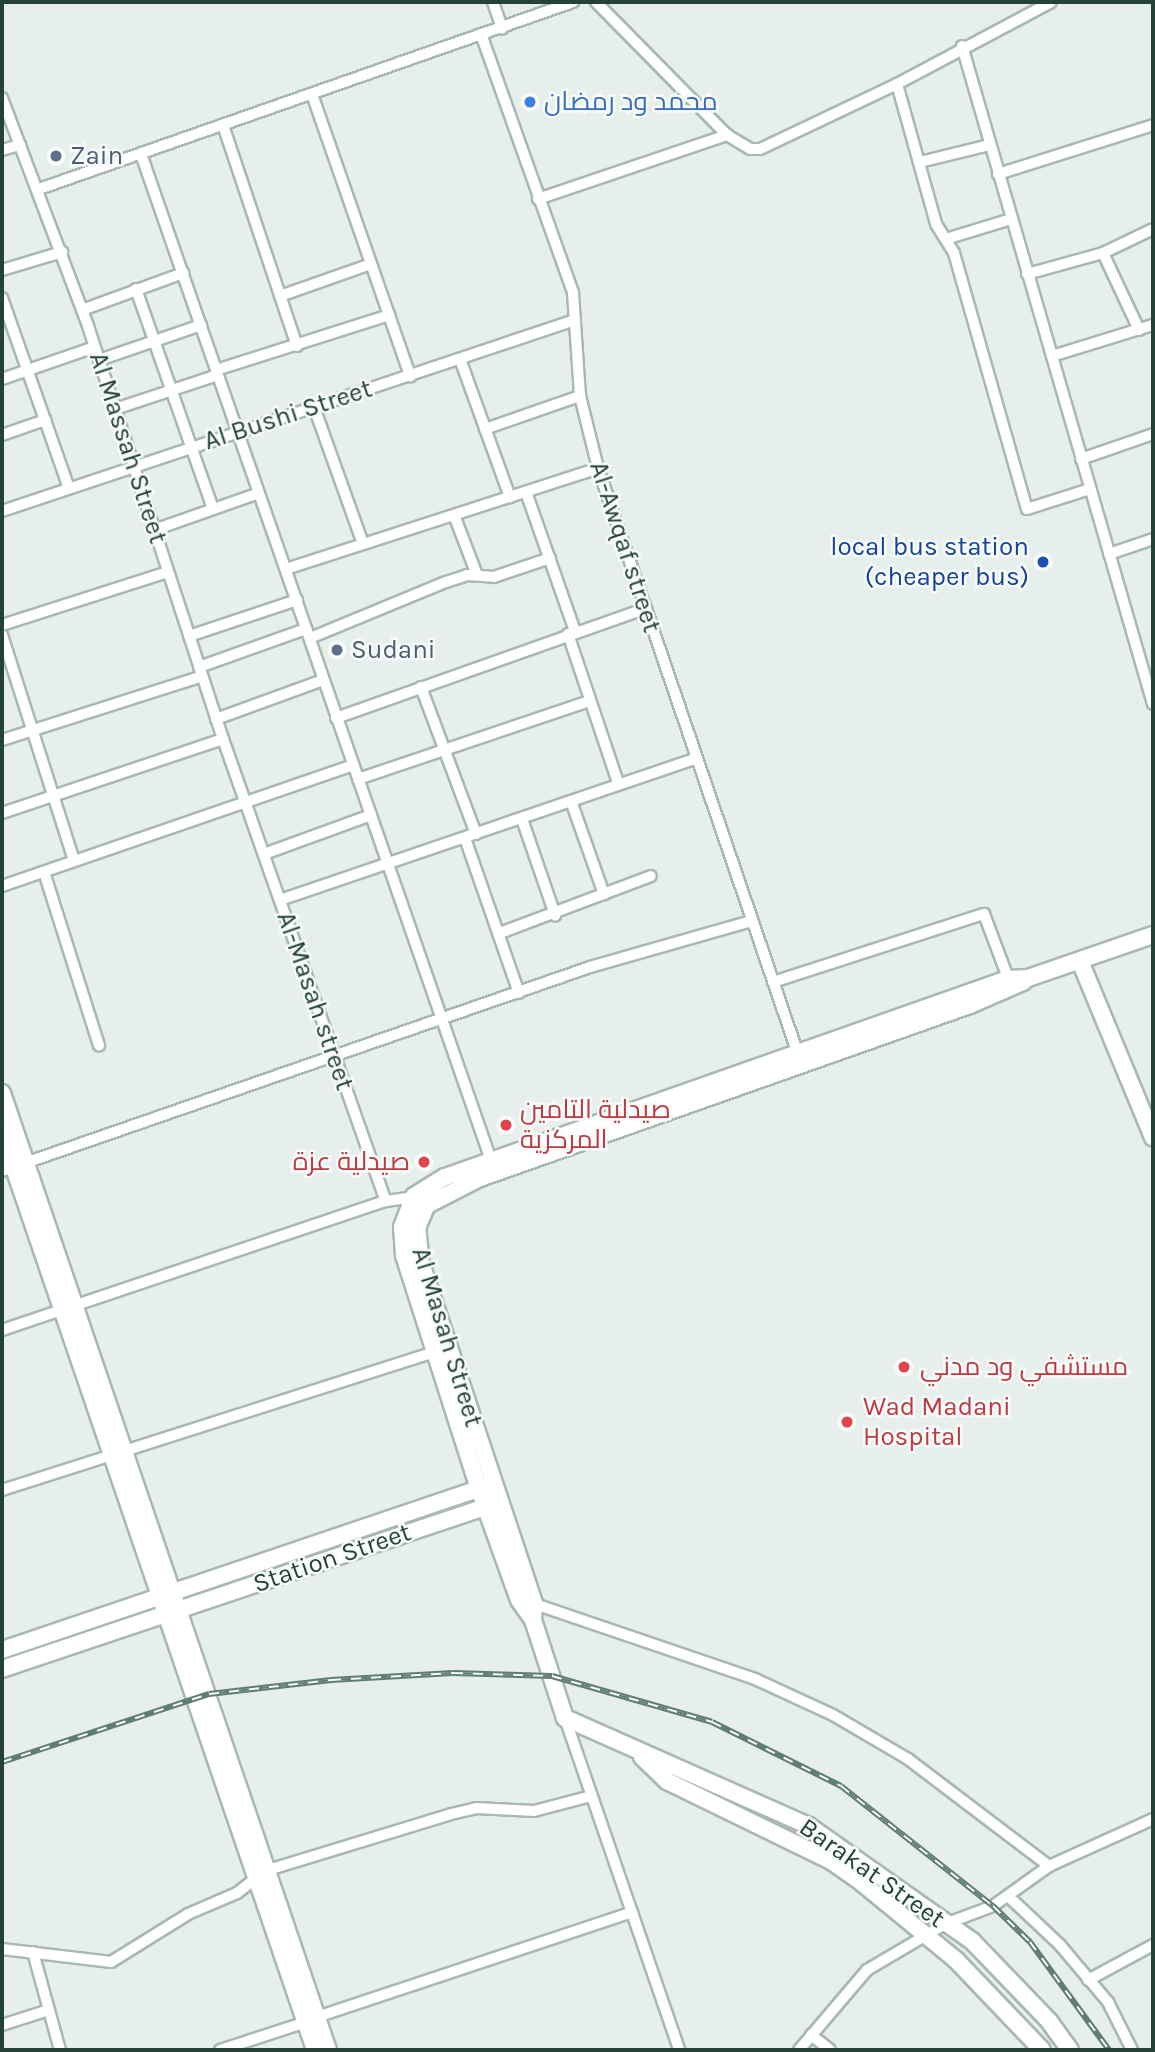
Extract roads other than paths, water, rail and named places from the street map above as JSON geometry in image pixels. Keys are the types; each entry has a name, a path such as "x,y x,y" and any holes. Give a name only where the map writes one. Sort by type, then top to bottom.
{"main road":[{"path":"717,1089 798,1054 1153,935"},
{"path":"1080,961 1153,1137"},
{"path":"421,1201 493,1167 1010,984"},
{"path":"2,1093 13,1167"},
{"path":"2,1133 69,1309 262,1874 311,2020 315,2050"},
{"name":"Al Masah Street","path":"421,1201 406,1212 402,1242 434,1352 486,1487"},
{"name":"Al Masah Street","path":"421,1201 417,1228 418,1252 486,1487"},
{"path":"2,1650 486,1487 565,1718"},
{"name":"Station Street","path":"2,1670 492,1504"},
{"name":"Barakat Street","path":"565,1718 635,1751 765,1803 809,1826 997,1965 1070,2050"},
{"name":"Barakat Street","path":"635,1751 667,1781 831,1861 979,1982 1042,2050"},
{"path":"311,2020 328,2050"}],"street":[{"path":"493,2 502,28"},
{"path":"39,189 573,2"},
{"path":"596,2 727,135 750,149 760,149 897,84 962,46 1051,2"},
{"name":"Al-Awqaf street","path":"481,34 573,293 580,396 598,468 694,759 798,1054"},
{"path":"962,46 1109,554 1148,668 1153,704"},
{"path":"897,84 936,223 948,238 1027,509 1090,489"},
{"path":"312,94 410,376"},
{"name":"Al Massah Street","path":"2,98 39,189 95,347 216,719 246,802"},
{"path":"223,125 297,346"},
{"path":"998,174 1153,125"},
{"path":"538,199 727,135"},
{"path":"2,150 20,145"},
{"path":"920,162 989,145"},
{"path":"141,154 493,1167"},
{"path":"948,238 1011,219"},
{"path":"1027,274 1103,253 1153,229"},
{"path":"2,271 62,252"},
{"path":"1103,253 1139,330"},
{"path":"280,296 371,264"},
{"path":"82,310 183,273"},
{"path":"136,289 213,509"},
{"path":"2,298 5,321 27,370 69,488"},
{"path":"115,409 389,315"},
{"name":"Al Bushi Street","path":"2,511 575,320"},
{"path":"99,360 201,325"},
{"path":"1052,356 1153,325"},
{"path":"2,379 95,347"},
{"path":"460,359 510,497"},
{"path":"485,429 580,396"},
{"path":"314,407 363,544"},
{"path":"2,435 45,420"},
{"path":"1081,459 1153,434"},
{"path":"286,569 598,468"},
{"path":"526,492 550,558 590,701 618,783"},
{"path":"155,530 259,493"},
{"path":"454,515 477,575"},
{"path":"1109,554 1153,539"},
{"path":"2,740 308,634 446,582 477,575 494,577 550,558"},
{"path":"2,625 168,572"},
{"path":"189,636 297,600"},
{"path":"336,718 643,609"},
{"path":"2,635 74,861"},
{"path":"216,719 323,680"},
{"path":"421,687 446,751 519,993"},
{"path":"358,779 590,701"},
{"path":"2,813 223,739"},
{"path":"280,900 694,759"},
{"path":"2,887 353,765"},
{"path":"571,801 604,894"},
{"name":"Al-Masah street","path":"246,802 386,1201"},
{"path":"264,854 371,815"},
{"path":"522,819 555,915"},
{"path":"44,872 99,1045"},
{"path":"499,933 555,915 652,876"},
{"path":"774,982 981,914 986,916 1010,984"},
{"path":"13,1167 679,939 751,921"},
{"path":"2,1330 386,1201 421,1201"},
{"path":"2,1490 117,1451 434,1352"},
{"path":"526,1602 755,1679 833,1714 908,1759 1049,1866"},
{"path":"565,1718 679,2050"},
{"path":"2,1949 111,1962 188,1914 230,1898 262,1874 476,1808 534,1811 591,1796"},
{"path":"799,2050 867,1969 945,1924 968,1918 1008,1896 1049,1866 1153,1819"},
{"path":"1008,1896 1051,1936 1113,2010 1132,2050"},
{"path":"220,2050 632,1912"},
{"path":"1088,1980 1153,1945"},
{"path":"33,1952 60,2050"},
{"path":"2,2025 49,2010"},
{"path":"811,2035 830,2050"}],"railway":[{"path":"2,1762 209,1694 331,1680 453,1673 552,1676 712,1722 841,1786 993,1906 1030,1942 1109,2050"}],"place":[{"name":"محمد ود رمضان","path":"530,102"},
{"name":"Zain","path":"56,156"},
{"name":"local bus station (cheaper bus)","path":"1043,562"},
{"name":"Sudani","path":"337,650"},
{"name":"صيدلية التامين المركزية","path":"506,1125"},
{"name":"صيدلية عزة","path":"424,1162"},
{"name":"مستشفي ود مدني","path":"904,1367"},
{"name":"Wad Madani Hospital","path":"847,1422"}]}
